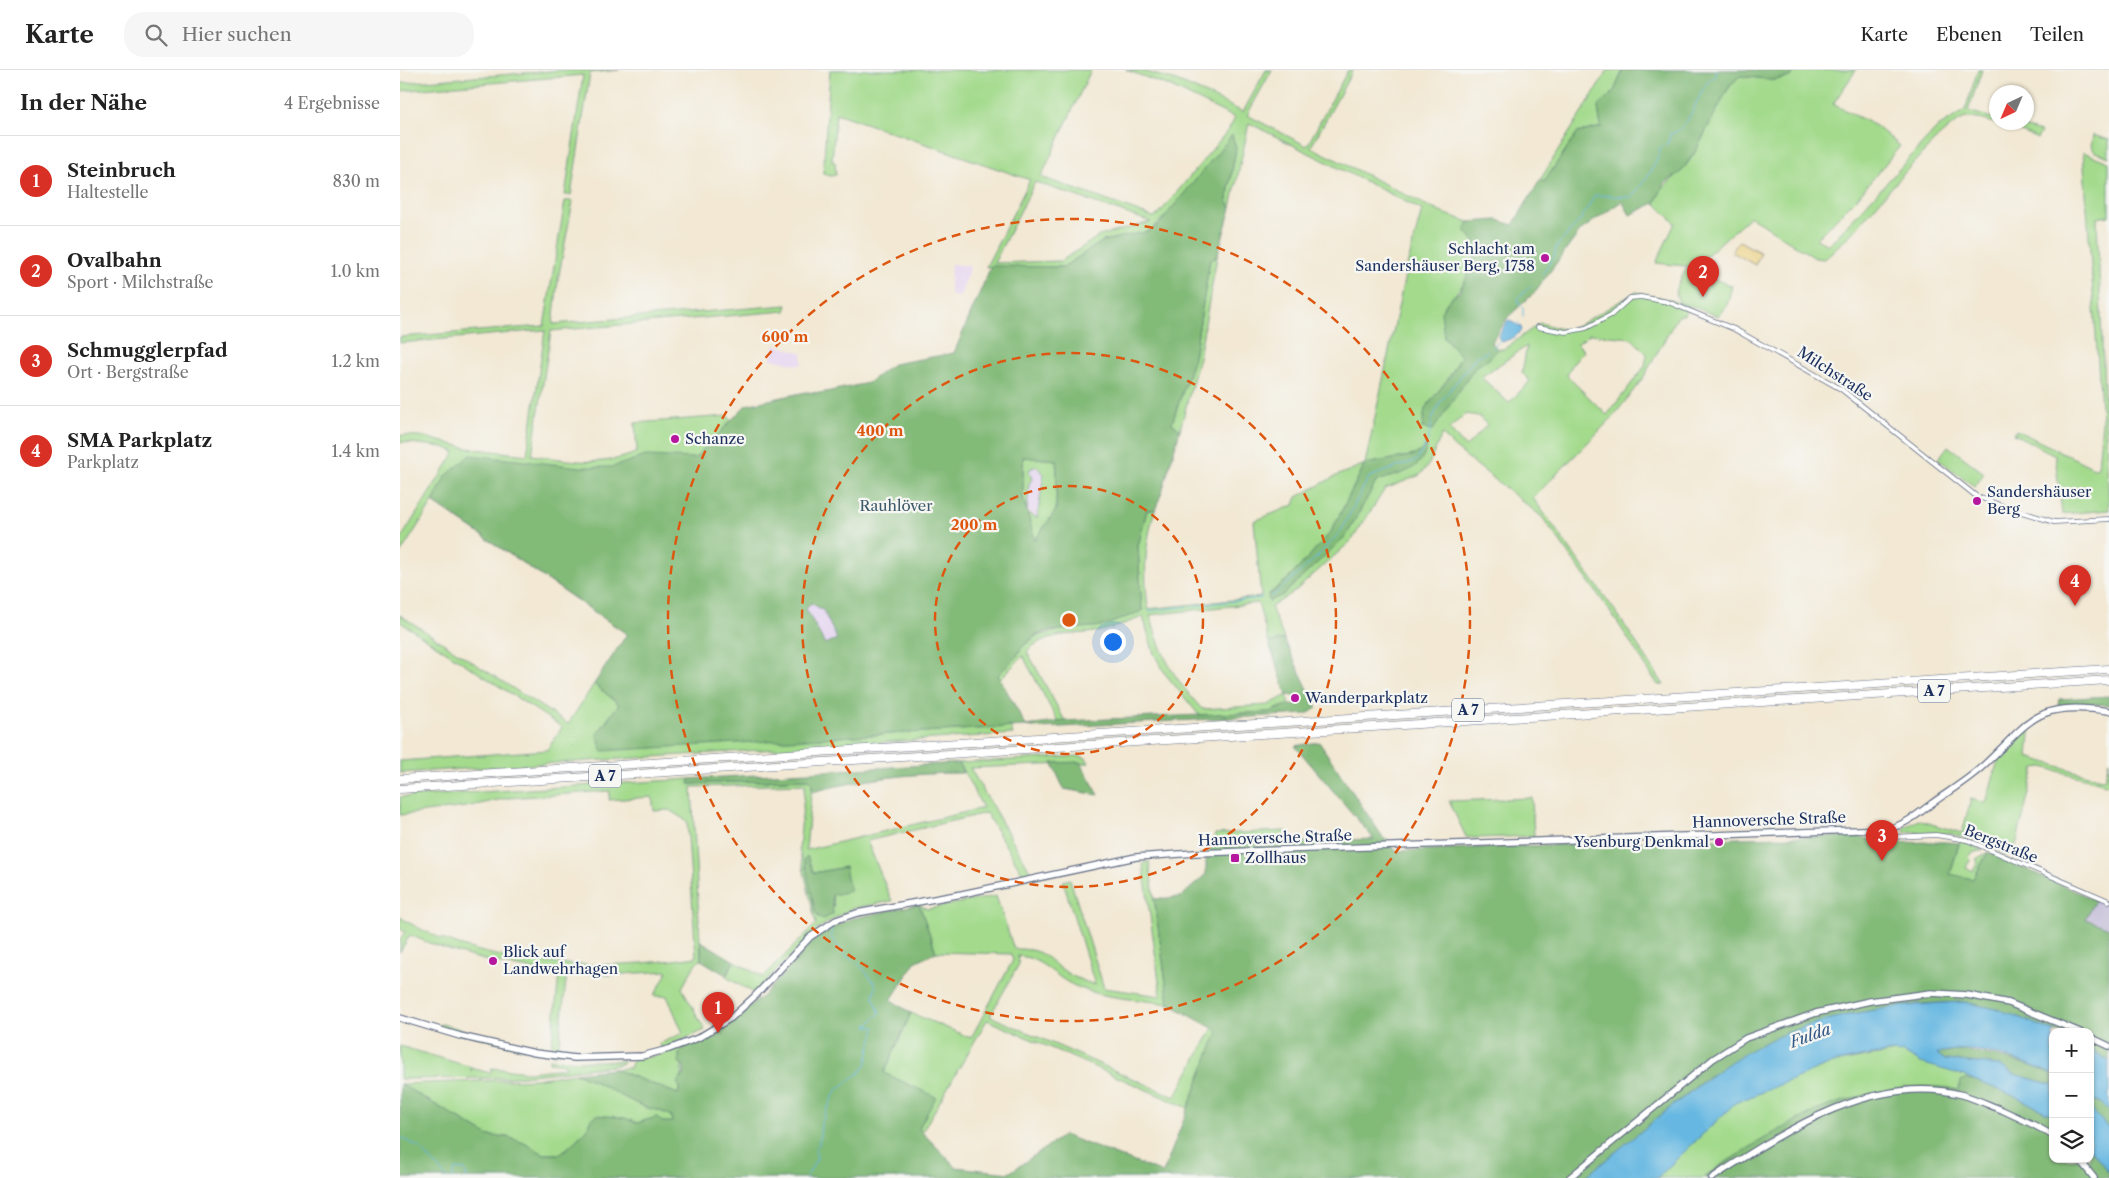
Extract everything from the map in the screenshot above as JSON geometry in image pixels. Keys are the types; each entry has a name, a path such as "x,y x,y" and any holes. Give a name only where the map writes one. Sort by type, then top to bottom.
{"highway":[{"name":"A 7","path":"400,779 2109,668"},
{"name":"A 7","path":"400,790 2109,680"}],"main road":[{"name":"Hannoversche Straße","path":"400,1018 478,1040 535,1053 575,1058 642,1056 691,1040 731,1018 755,996 810,937 836,920 857,913 962,894 1136,858 1195,853 1882,829 1907,822 1961,783 1982,766 2018,730 2033,719 2067,708 2109,711"},
{"path":"1569,1178 1713,1059 1746,1038 1816,1013 1870,1001 1922,994 1967,995 2008,1003 2070,1028"},
{"path":"2094,1039 2109,1046"},
{"path":"1712,1178 1814,1116 1859,1100 1907,1090 1962,1095 2034,1124 2049,1133"},
{"path":"2082,1163 2094,1178"}],"street":[{"name":"Milchstraße","path":"1538,327 1566,332 1586,328 1611,315 1630,298 1641,297 1668,302 1734,329 1841,389 1976,496 2054,522 2109,519"},
{"name":"Bergstraße","path":"1882,829 1892,837 1936,835 1967,840 2109,900"}],"shaded area":[{"path":"951,264 970,266 960,297 950,295"},
{"path":"775,345 802,353 802,364 797,365 771,359"},
{"path":"1036,466 1044,474 1037,518 1027,511 1029,472 1030,468"},
{"path":"811,603 823,610 837,639 825,644 806,609"},
{"path":"2095,900 2109,903 2109,928 2085,919"}],"green space":[{"path":"563,70 619,70 590,73 571,195 565,195 583,75 400,91 400,83"},
{"path":"830,70 1091,70 1041,177 1153,217 1158,215 1229,129 1235,118 1169,86 1126,70 1156,74 1171,79 1243,112 1266,70 1272,70 1247,115 1307,146 1348,70 1353,70 1311,147 1440,212 1469,222 1465,230 1479,246 1464,283 1448,301 1444,337 1462,356 1450,376 1425,409 1433,429 1476,366 1489,359 1498,349 1504,349 1540,323 1561,329 1574,328 1636,292 1690,307 1685,314 1678,316 1643,378 1612,418 1533,498 1616,612 1664,685 1658,685 1612,614 1542,517 1454,447 1442,434 1429,464 1420,475 1385,489 1352,540 1294,592 1271,607 1284,639 1269,643 1258,603 1150,615 1159,643 1169,665 1202,709 1268,705 1287,695 1289,704 1270,712 1199,715 1166,675 1154,654 1143,617 1105,630 1045,639 1027,651 1065,721 1058,722 1023,656 1000,679 998,675 1017,656 1022,647 1036,636 1142,611 1138,546 1147,510 1155,510 1146,559 1148,609 1261,597 1254,521 1294,505 1297,497 1336,476 1365,464 1407,266 1422,210 1249,123 1231,208 1227,201 1236,148 1150,231 1103,241 1063,267 986,267 1030,180 836,113 832,161 835,162 836,175 830,176 823,173","holes":["1035,182 1151,222 1099,236 1061,261 994,263","1590,334 1631,338 1647,354 1645,366 1607,415 1567,376 1572,365 1584,351 1577,344","1527,346 1522,373 1530,381 1509,403 1481,377","1465,414 1479,416 1487,425 1466,447 1449,429","1427,447 1389,476 1376,482 1346,536 1268,595 1291,576 1331,532 1365,464 1415,455"]},
{"path":"1608,70 1623,70 1614,91 1598,107 1601,127 1577,133 1544,182 1540,180"},
{"path":"1623,70 1796,70 1790,77 1774,80 1740,76 1730,85 1695,152 1681,172 1665,183 1655,203 1630,215 1622,201 1581,230 1534,293 1508,317 1491,343 1498,349 1489,359 1476,366 1433,430 1422,428 1425,409 1450,376 1461,356 1444,337 1441,312 1448,301 1460,291 1473,264 1478,246 1465,230 1469,222 1498,220 1513,225 1540,180 1544,182 1577,133 1601,127 1598,107 1614,91"},
{"path":"1796,70 1856,70 1833,104 1876,126 1900,146 1857,198 1816,239 1829,245 1938,127 1965,110 1978,70 1982,70 1968,111 1989,117 1989,121 1967,118 1956,123 1942,134 1907,170 1849,236 1824,259 1815,258 1750,216 1694,267 1656,263 1675,223 1655,203 1663,188 1690,160 1730,86 1740,76 1774,80 1790,77"},
{"path":"2016,130 2041,132 2037,139"},
{"name":"Rauhlöver","path":"1232,135 1236,148 1227,200 1231,208 1217,257 1210,260 1194,358 1172,423 1180,430 1162,492 1155,510 1147,510 1138,546 1142,611 1104,626 1049,631 1036,635 1022,647 1017,656 998,675 1026,726 1065,721 1270,712 1289,704 1292,706 1298,701 1295,696 1287,695 1269,643 1284,639 1317,708 1307,714 1041,728 1025,726 602,751 597,734 619,704 594,684 627,634 433,502 445,477 470,455 580,467 612,467 646,456 695,458 746,405 806,392 821,393 868,383 893,364 954,353 991,266 1063,267 1103,241 1150,231 1159,224","holes":["1023,457 1057,460 1056,510 1035,540 1023,497","811,603 823,610 837,639 825,644 806,609"]},
{"path":"2093,135 2109,140 2109,157 2095,152 2091,146"},
{"path":"2083,152 2109,162 2109,216 2097,218 2109,510 2062,514 2055,455 2014,434 2016,430 2094,468 2098,467 2102,421"},
{"path":"565,201 573,201 558,280 553,324 787,305 785,311 551,331 532,455 585,461 611,460 637,452 635,423 727,416 732,420 696,458 627,634 433,502 400,554 400,540 455,452 444,447 402,442 400,444 400,435 420,436 467,448 527,455 545,330 400,343 400,337 544,326"},
{"path":"1217,257 1199,357 1180,430 1172,423 1194,358 1210,260"},
{"path":"1686,268 1732,286 1727,305 1718,316 1679,302 1675,291"},
{"path":"1427,446 1424,455 1414,467 1401,474 1376,482 1346,536 1283,595 1269,601 1268,596 1291,576 1331,532 1365,464 1415,455"},
{"path":"1948,446 1984,473 1975,487 1938,459"},
{"path":"1023,457 1057,460 1056,510 1035,540 1027,513 1037,518 1044,474 1036,466 1030,469 1029,472 1032,479 1029,484 1027,511 1023,497"},
{"path":"400,615 568,724 594,684 619,704 597,734 602,750 1011,727 1013,734 400,773 400,761 547,750 562,727 400,622"},
{"path":"2109,696 2109,705 2080,703 2058,705 2059,699"},
{"path":"2031,723 2028,757 2101,779 2105,778 2109,761 2109,785 2043,767 2035,768 2015,849 2007,855 1983,843 1952,834 1905,832 1904,828 1918,820 1962,833 1971,799 1986,803 2000,753"},
{"path":"1319,742 1384,839 1390,841 1395,851 1739,838 1858,836 1882,842 1959,843 1950,874 1973,879 1988,852 2095,900 2085,919 2109,928 2109,1061 2094,1052 2094,1028 2049,1029 2000,1010 1964,1002 1915,1004 1709,1076 1584,1178 400,1178 400,1084 489,1136 507,1137 524,1143 544,1154 561,1154 587,1130 590,1120 597,1115 625,1118 637,1123 657,1117 662,1122 672,1122 671,1116 642,1106 575,1073 614,1069 678,1094 680,1087 677,1083 684,1074 684,1066 679,1062 679,1053 687,1046 725,1025 762,997 817,937 850,919 919,904 936,952 915,962 891,1000 911,1013 884,1073 936,1097 919,1128 922,1132 956,1167 1009,1173 1064,1135 1163,1173 1218,1031 1169,1004 1154,899 1181,897 1206,874 1206,857 1212,845 1374,839 1295,746"},
{"path":"1080,756 1086,758 1089,763 970,768 1032,874 1024,876 986,813 867,841 892,901 850,909 817,929 754,993 726,977 734,961 763,977 816,924 799,849 805,784 692,787 701,960 696,963 682,988 705,1030 662,1049 659,1044 683,1033 667,996 654,996 668,971 609,975 567,972 558,1054 551,1054 559,973 483,960 446,949 410,935 400,952 400,940 405,932 400,929 400,917 432,935 467,948 504,957 543,962 621,964 696,957 687,821 669,810 654,811 652,797 609,800 610,791 508,798 466,807 400,815 400,797 690,779 690,784 808,779 812,783 806,850 983,808 959,763","holes":["807,856 813,873 845,867 832,895 834,907 804,859"]},
{"path":"1080,762 1099,795 1064,789 1052,763"},
{"path":"959,763 963,773 924,774 887,778 812,792 812,783 808,779 689,784 690,779"},
{"path":"1532,798 1534,836 1466,837 1449,801"},
{"path":"1286,831 1295,843 1212,845 1215,834"},
{"path":"1960,841 1983,850 1972,853 1969,857 1971,859 1966,867 1973,871 1978,862 1976,859 1988,852 1973,879 1950,875"},
{"path":"807,856 814,873 845,867 850,891 832,895 833,914 824,919 818,917 815,911 804,859"},
{"path":"1149,861 1169,1004 1098,994 1075,986 1034,960 1018,956 1019,964 990,1016 1175,1097 1213,1028 1219,1030 1188,1108 987,1020 922,1132 919,1128 864,1118 911,1013 971,1038 1013,960 1011,954 936,952 919,904 927,909 996,896 1014,949 1037,952 1070,975 1095,985 1063,881 1070,879 1104,988 1161,996 1143,864"},
{"path":"701,941 734,961 726,975 701,960"},
{"path":"442,1024 524,1046 524,1049 435,1026"},
{"path":"400,1046 471,1067 471,1071 472,1068 490,1073 492,1068 528,1072 565,1068 565,1064 549,1062 549,1059 624,1061 621,1064 612,1066 506,1078 400,1079"},
{"path":"687,1046 679,1053 682,1069 678,1094 614,1069 630,1068 633,1060 659,1055"},
{"path":"1907,1050 2049,1073 2049,1122 1959,1086 1958,1090 1905,1087 1797,1121 1724,1163 1704,1178 1657,1178 1735,1103 1833,1063"},
{"path":"1955,1050 1968,1051 2017,1061 2049,1072 2049,1084 2014,1074 1999,1065 1945,1060 1937,1054"},
{"path":"575,1073 642,1106 671,1116 673,1123 662,1122 657,1117 637,1123 625,1118 595,1118 590,1120 587,1130 561,1154 544,1154 524,1143 507,1137 489,1136 400,1084 535,1079"},
{"path":"1965,1079 1974,1080 2017,1097 2049,1114 2049,1163 2094,1163 2094,1153 2109,1173 2109,1178 1704,1178 1768,1136 1824,1108 1862,1096 1903,1088 1942,1087 1958,1090 1961,1081"},
{"path":"2094,1101 2101,1103 2109,1111 2109,1129 2094,1112"}],"sand":[{"path":"1739,241 1761,253 1755,265 1732,252"}],"water":[{"path":"1508,320 1521,327 1522,330 1515,337 1502,342 1498,337"},
{"name":"Fulda","path":"1964,1002 2000,1010 2049,1029 2049,1073 1996,1054 1980,1051 1950,1051 1937,1054 1945,1060 1999,1065 2014,1074 2049,1084 2049,1114 2017,1097 1959,1074 1921,1063 1904,1053 1894,1052 1833,1063 1735,1103 1657,1178 1584,1178 1713,1074 1766,1042 1820,1022 1849,1015 1906,1006"},
{"path":"2094,1052 2109,1061 2109,1111 2101,1103 2094,1100"},
{"path":"2094,1112 2109,1129 2109,1173 2094,1153"}],"waterway":[{"path":"1542,274 1554,257 1557,246 1581,219 1595,195 1631,197 1653,167 1660,148 1668,143 1670,134 1677,131 1688,120 1703,89 1716,76 1717,70"},
{"path":"1523,317 1523,308 1519,304 1518,298 1532,285"},
{"path":"1516,325 1519,322"},
{"path":"1493,348 1500,340"},
{"path":"1271,596 1317,557 1341,531 1369,477 1417,460 1428,440 1432,420 1439,404 1476,357 1488,351"},
{"path":"1149,611 1262,598"},
{"path":"806,1178 817,1158 815,1149 819,1144 821,1123 836,1090 858,1074 866,1065 875,1027 867,1026 880,1013 873,996 876,986 874,982 859,964 845,956 831,937 832,928"},
{"path":"400,1137 420,1148 447,1178"},
{"path":"452,1178 455,1169 465,1170 467,1178"}],"place":[{"name":"Schlacht am Sandershäuser Berg, 1758","path":"1545,258"},
{"name":"Ovalbahn","path":"1703,297"},
{"name":"Schanze","path":"675,439"},
{"name":"Sandershäuser Berg","path":"1977,501"},
{"name":"SMA Parkplatz","path":"2075,606"},
{"name":"Wanderparkplatz","path":"1295,698"},
{"name":"Ysenburg Denkmal","path":"1719,842"},
{"name":"Zollhaus","path":"1235,858"},
{"name":"Schmugglerpfad","path":"1882,861"},
{"name":"Blick auf Landwehrhagen","path":"493,961"},
{"name":"Steinbruch","path":"718,1033"}]}
